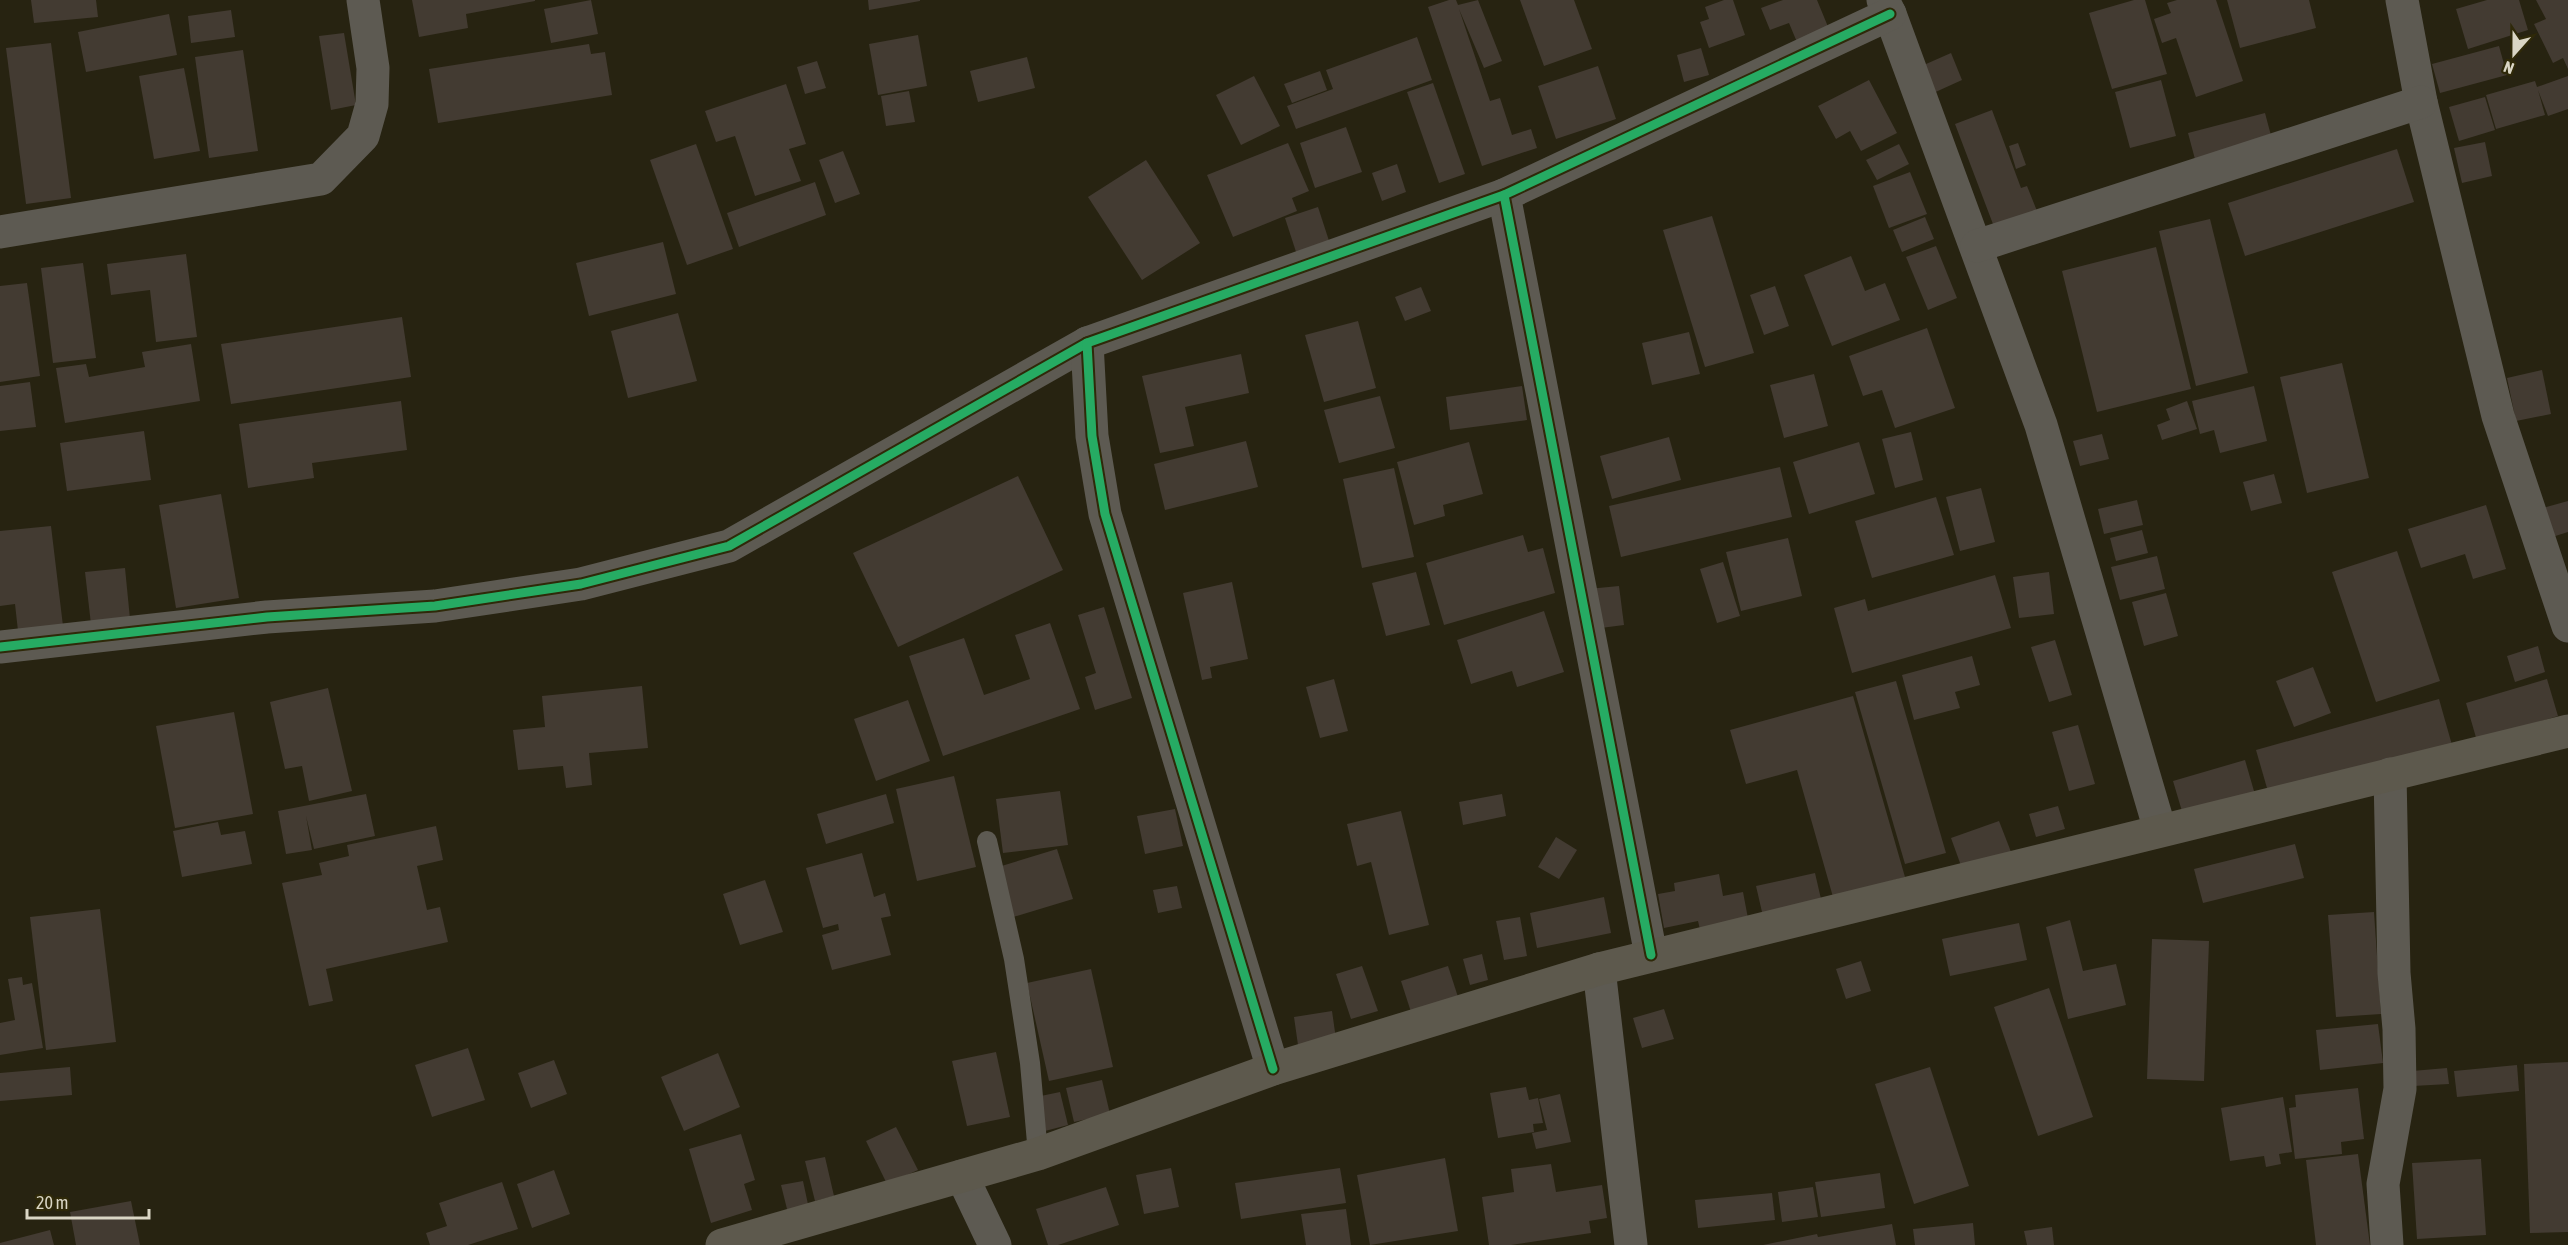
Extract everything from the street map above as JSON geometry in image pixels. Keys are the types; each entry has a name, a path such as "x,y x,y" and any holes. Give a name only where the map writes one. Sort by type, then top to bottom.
{"main road":[{"path":"722,1245 1038,1154 1273,1069 1599,969 2568,731"}],"street":[{"path":"0,232 321,179 363,136 372,104 373,68 363,0"},
{"path":"2402,0 2421,102 2498,416 2568,626"},
{"path":"0,647 267,617 435,606 581,584 729,546 1087,343 1504,195 1886,7 1977,246 2041,425 2160,830"},
{"path":"1977,246 2421,102"},
{"path":"1504,195 1651,955"},
{"path":"1087,343 1092,436 1105,514 1273,1069"},
{"path":"2387,1245 2383,1184 2400,1089 2399,1029 2394,973 2390,774"},
{"path":"1599,969 1631,1245"},
{"path":"962,1176 995,1245"}],"lane":[{"path":"987,841 1016,971 1030,1063 1038,1154"}],"building":[{"path":"31,0 96,0 98,17 34,23"},
{"path":"412,0 535,1 466,14 468,28 419,37"},
{"path":"591,0 598,34 551,43 544,9"},
{"path":"868,0 920,0 920,1 869,10"},
{"path":"1456,0 1458,5 1478,0 1502,61 1484,68 1459,9 1490,101 1500,98 1512,135 1531,129 1537,148 1482,166 1428,7"},
{"path":"1520,0 1574,0 1592,49 1544,66"},
{"path":"1724,0 1733,0 1745,35 1709,48 1700,22 1709,19 1705,7"},
{"path":"1783,0 1817,0 1831,34 1799,47 1789,23 1770,30 1761,8"},
{"path":"2134,0 2145,0 2167,74 2112,89 2089,13"},
{"path":"2177,0 2216,0 2243,81 2196,97 2176,38 2162,43 2154,19 2171,13 2167,3"},
{"path":"2227,0 2309,0 2316,28 2240,48"},
{"path":"2487,0 2519,0 2528,30 2468,49 2456,9"},
{"path":"2536,0 2568,0 2568,69 2563,58 2553,63 2534,24 2546,19"},
{"path":"231,10 235,37 191,43 188,16"},
{"path":"169,14 177,55 86,72 78,32"},
{"path":"344,33 356,105 331,110 319,36"},
{"path":"918,35 927,86 878,95 869,44"},
{"path":"1417,37 1432,80 1296,129 1287,106 1333,89 1326,70"},
{"path":"51,43 71,198 26,204 6,48"},
{"path":"589,44 591,54 605,52 612,95 438,123 429,69"},
{"path":"2499,46 2507,75 2440,93 2432,64"},
{"path":"1701,48 1709,75 1684,82 1677,55"},
{"path":"243,50 258,151 209,158 195,57"},
{"path":"1951,53 1962,80 1929,95 1917,68"},
{"path":"1027,57 1035,88 978,102 970,71"},
{"path":"817,61 826,88 805,94 797,67"},
{"path":"1598,66 1616,119 1556,139 1538,86"},
{"path":"184,68 200,151 154,159 139,76"},
{"path":"1320,71 1327,90 1292,103 1284,84"},
{"path":"1254,76 1280,126 1241,145 1216,95"},
{"path":"2568,76 2568,109 2548,116 2538,90 2545,115 2496,129 2486,95 2535,81 2537,87"},
{"path":"1869,80 1897,133 1861,151 1850,131 1836,139 1818,106"},
{"path":"2161,80 2176,136 2130,148 2115,92"},
{"path":"1433,83 1465,174 1439,183 1407,92"},
{"path":"786,84 806,144 789,149 801,181 755,196 735,136 716,142 705,111"},
{"path":"909,91 915,122 886,126 881,96"},
{"path":"2485,97 2495,130 2459,141 2449,107"},
{"path":"1992,110 2021,188 2027,186 2039,216 1996,232 1955,124"},
{"path":"2265,113 2273,143 2196,163 2188,133"},
{"path":"1346,127 1362,172 1315,188 1300,143"},
{"path":"2485,142 2492,176 2462,183 2454,148"},
{"path":"1288,143 1309,191 1292,198 1297,211 1233,237 1207,175"},
{"path":"2018,143 2026,165 2016,169 2009,146"},
{"path":"696,144 733,249 687,265 650,160"},
{"path":"1899,144 1909,164 1877,180 1866,160"},
{"path":"2397,149 2414,202 2245,256 2228,203"},
{"path":"843,151 860,194 835,203 819,160"},
{"path":"1146,160 1200,243 1142,280 1088,197"},
{"path":"1397,164 1406,192 1382,201 1372,173"},
{"path":"1910,172 1927,214 1889,228 1873,186"},
{"path":"815,182 826,215 739,247 727,213"},
{"path":"1318,207 1331,247 1298,258 1285,218"},
{"path":"1712,216 1754,353 1705,367 1663,230"},
{"path":"1925,217 1934,239 1902,252 1893,230"},
{"path":"2210,219 2248,373 2196,386 2159,231"},
{"path":"663,242 676,294 589,316 576,263"},
{"path":"1936,246 1957,298 1928,310 1906,257"},
{"path":"2156,247 2191,389 2097,412 2062,271"},
{"path":"186,254 197,337 156,342 150,290 111,295 107,264"},
{"path":"1851,256 1865,291 1885,283 1900,320 1832,346 1804,275"},
{"path":"83,263 96,358 53,363 41,268"},
{"path":"27,283 40,376 0,382 0,286"},
{"path":"1775,286 1789,326 1764,335 1750,295"},
{"path":"1421,287 1431,311 1405,321 1395,297"},
{"path":"678,313 697,381 628,398 611,331"},
{"path":"402,317 411,377 231,404 221,344"},
{"path":"1358,321 1376,388 1324,402 1305,335"},
{"path":"1927,328 1955,408 1895,428 1882,390 1863,396 1849,356"},
{"path":"1689,332 1700,374 1652,385 1642,343"},
{"path":"191,344 200,401 65,423 56,368 86,364 89,377 145,367 142,352"},
{"path":"1241,354 1249,393 1185,407 1194,446 1160,453 1142,376"},
{"path":"2342,363 2369,478 2307,493 2280,377"},
{"path":"2542,370 2551,414 2516,421 2507,378"},
{"path":"1814,374 1828,426 1784,438 1770,385"},
{"path":"30,382 36,427 0,431 0,386"},
{"path":"1522,386 1527,420 1450,430 1446,397"},
{"path":"2254,386 2267,441 2220,453 2214,430 2200,434 2192,401"},
{"path":"1380,396 1395,448 1339,463 1324,410"},
{"path":"401,401 407,450 312,463 314,478 248,488 239,424"},
{"path":"2187,401 2197,429 2162,440 2157,425 2170,420 2166,409"},
{"path":"144,431 151,480 67,491 60,443"},
{"path":"1911,432 1923,480 1895,488 1882,439"},
{"path":"2102,434 2109,459 2080,466 2073,441"},
{"path":"1669,437 1681,480 1612,499 1600,456"},
{"path":"1246,441 1258,487 1165,510 1154,464"},
{"path":"1469,442 1483,494 1443,505 1445,516 1414,525 1397,462"},
{"path":"1859,442 1875,494 1809,514 1793,462"},
{"path":"1780,467 1792,517 1621,557 1609,506"},
{"path":"1394,468 1414,557 1362,568 1343,479"},
{"path":"2274,474 2282,503 2251,511 2243,482"},
{"path":"1018,476 1063,570 898,647 853,553"},
{"path":"1981,488 1995,542 1960,551 1946,497"},
{"path":"221,494 239,598 176,608 159,505"},
{"path":"1936,497 1954,555 1872,578 1855,521"},
{"path":"2137,500 2143,525 2104,534 2098,509"},
{"path":"2568,501 2568,532 2549,538 2539,509"},
{"path":"2486,505 2506,569 2473,579 2465,554 2421,568 2408,529"},
{"path":"51,526 63,626 18,631 15,604 0,606 0,531"},
{"path":"2142,530 2148,553 2116,561 2110,538"},
{"path":"1523,535 1528,552 1543,548 1555,593 1444,625 1426,563"},
{"path":"1788,538 1802,596 1741,611 1726,552"},
{"path":"2397,551 2440,681 2376,702 2332,572"},
{"path":"2157,556 2165,589 2120,600 2111,567"},
{"path":"1723,562 1740,616 1717,623 1700,569"},
{"path":"125,568 131,629 92,633 85,572"},
{"path":"1416,572 1430,625 1386,636 1372,583"},
{"path":"2049,572 2054,614 2019,618 2013,577"},
{"path":"1995,575 2011,628 1852,673 1834,608 1865,599 1868,611"},
{"path":"1232,582 1248,659 1210,667 1212,678 1202,680 1183,593"},
{"path":"1619,586 1624,625 1593,629 1588,589"},
{"path":"2166,593 2178,636 2144,646 2132,602"},
{"path":"1104,607 1132,698 1095,710 1085,677 1096,673 1078,615"},
{"path":"1544,611 1564,672 1517,687 1512,671 1471,684 1457,640"},
{"path":"1050,623 1080,709 943,756 909,656 964,638 984,695 1030,679 1015,635"},
{"path":"2055,640 2072,695 2049,702 2031,647"},
{"path":"2538,646 2545,672 2515,682 2507,656"},
{"path":"1972,656 1980,685 1955,692 1960,708 1914,720 1902,675"},
{"path":"2313,667 2331,713 2294,727 2276,681"},
{"path":"1334,679 1348,731 1320,738 1306,687"},
{"path":"2547,679 2558,716 2477,741 2466,703"},
{"path":"1896,681 1946,853 1905,864 1855,692"},
{"path":"642,686 648,748 589,753 592,785 566,788 563,766 518,770 513,730 545,727 542,696"},
{"path":"328,688 352,791 309,801 302,766 285,769 270,702"},
{"path":"1853,696 1905,877 1833,897 1797,770 1746,784 1730,730"},
{"path":"2439,699 2452,745 2269,795 2256,750"},
{"path":"908,700 930,761 876,781 854,719"},
{"path":"234,712 253,814 175,828 156,726"},
{"path":"2078,725 2095,784 2069,791 2052,732"},
{"path":"2245,760 2256,798 2184,818 2173,781"},
{"path":"954,776 976,867 917,881 896,789"},
{"path":"1060,791 1068,845 1003,853 996,799"},
{"path":"366,794 375,836 314,849 306,816 312,850 286,854 278,811"},
{"path":"886,794 894,823 826,844 817,814"},
{"path":"1502,794 1506,816 1463,825 1459,802"},
{"path":"2058,806 2065,829 2036,837 2029,814"},
{"path":"1175,809 1183,846 1145,854 1137,816"},
{"path":"1401,811 1429,925 1389,935 1371,862 1357,866 1347,824"},
{"path":"1999,821 2013,857 1964,874 1951,838"},
{"path":"218,822 221,835 245,831 252,864 182,877 173,831"},
{"path":"436,826 443,860 417,866 427,910 440,907 448,942 326,969 333,1001 309,1006 282,883 322,875 319,863 349,856 347,845"},
{"path":"1556,837 1577,850 1559,879 1538,867"},
{"path":"2295,844 2304,878 2203,903 2194,869"},
{"path":"1057,849 1073,899 1010,918 995,868"},
{"path":"862,853 874,897 885,893 891,916 881,918 891,955 832,970 822,935 839,930 838,924 823,928 806,868"},
{"path":"1815,873 1824,912 1765,925 1756,886"},
{"path":"1719,874 1723,896 1743,892 1750,929 1702,938 1698,921 1664,928 1658,894 1675,891 1674,883"},
{"path":"765,880 783,932 740,945 723,894"},
{"path":"1177,886 1182,908 1158,913 1153,890"},
{"path":"1604,897 1611,933 1537,948 1530,913"},
{"path":"100,909 116,1042 46,1050 30,917"},
{"path":"2374,912 2381,1014 2336,1017 2328,915"},
{"path":"1520,917 1527,956 1504,960 1496,921"},
{"path":"2070,920 2083,971 2116,964 2126,1005 2068,1019 2046,927"},
{"path":"2019,923 2027,960 1950,976 1942,939"},
{"path":"2152,939 2209,941 2204,1081 2147,1079"},
{"path":"1482,954 1488,980 1470,985 1463,959"},
{"path":"1861,961 1871,991 1846,999 1836,969"},
{"path":"1362,966 1378,1011 1351,1019 1336,974"},
{"path":"1448,966 1458,997 1411,1012 1401,981"},
{"path":"1091,969 1113,1067 1049,1081 1027,983"},
{"path":"22,977 23,985 32,983 43,1048 0,1055 0,1023 15,1020 8,979"},
{"path":"2049,988 2093,1117 2038,1136 1994,1007"},
{"path":"1664,1009 1674,1039 1642,1048 1633,1018"},
{"path":"1332,1011 1336,1039 1298,1045 1294,1017"},
{"path":"2378,1024 2383,1063 2320,1070 2316,1030"},
{"path":"468,1048 485,1100 432,1117 415,1065"},
{"path":"996,1052 1010,1117 967,1126 952,1061"},
{"path":"718,1053 740,1107 684,1131 661,1077"},
{"path":"554,1060 567,1094 531,1108 518,1073"},
{"path":"2568,1062 2568,1232 2530,1233 2524,1064"},
{"path":"2517,1065 2519,1091 2457,1097 2454,1071"},
{"path":"70,1067 72,1095 0,1101 0,1073"},
{"path":"1930,1067 1969,1186 1914,1204 1875,1084"},
{"path":"2447,1068 2449,1084 2413,1086 2412,1071"},
{"path":"1102,1080 1110,1114 1074,1122 1066,1088"},
{"path":"1526,1087 1529,1100 1538,1098 1543,1123 1533,1124 1534,1132 1498,1138 1490,1093"},
{"path":"2358,1088 2364,1139 2341,1142 2342,1154 2295,1159 2289,1108 2296,1107 2295,1095"},
{"path":"1060,1092 1068,1125 1045,1131 1036,1097"},
{"path":"1560,1094 1571,1142 1536,1149 1532,1133 1547,1130 1539,1099"},
{"path":"2283,1097 2292,1152 2279,1154 2281,1164 2266,1167 2264,1156 2230,1161 2221,1108"},
{"path":"896,1127 918,1170 887,1184 866,1141"},
{"path":"741,1134 755,1180 744,1184 752,1210 711,1223 689,1149"},
{"path":"2358,1154 2370,1245 2316,1245 2306,1160"},
{"path":"825,1157 834,1196 815,1201 805,1161"},
{"path":"1445,1158 1458,1231 1370,1245 1357,1175"},
{"path":"2481,1159 2486,1235 2417,1239 2412,1163"},
{"path":"1551,1164 1556,1192 1602,1185 1607,1218 1589,1221 1591,1233 1511,1245 1489,1245 1482,1197 1514,1192 1511,1169"},
{"path":"1171,1168 1179,1207 1144,1214 1136,1175"},
{"path":"1340,1168 1346,1203 1241,1219 1235,1183"},
{"path":"554,1170 570,1214 532,1228 517,1184"},
{"path":"1880,1173 1885,1208 1821,1217 1815,1182"},
{"path":"803,1181 809,1209 788,1213 781,1185"},
{"path":"502,1182 518,1229 468,1245 430,1245 426,1233 447,1226 439,1203"},
{"path":"1106,1187 1119,1225 1058,1245 1048,1245 1036,1209"},
{"path":"1813,1187 1818,1217 1782,1222 1778,1192"},
{"path":"1772,1193 1775,1220 1698,1228 1695,1200"},
{"path":"131,1201 140,1245 76,1245 70,1212"},
{"path":"1346,1209 1351,1245 1306,1245 1301,1214"},
{"path":"1973,1223 1975,1245 1915,1245 1913,1229"},
{"path":"1892,1224 1896,1245 1763,1245 1817,1234 1818,1237"},
{"path":"2052,1227 2054,1245 2027,1245 2024,1231"},
{"path":"50,1230 54,1245 0,1245 0,1243"}],"cycle path":[{"path":"1651,955 1504,195 1890,14"},
{"path":"1273,1069 1105,514 1092,436 1087,343 1504,195"},
{"path":"0,647 267,617 435,606 581,584 729,546 1087,343"}]}
